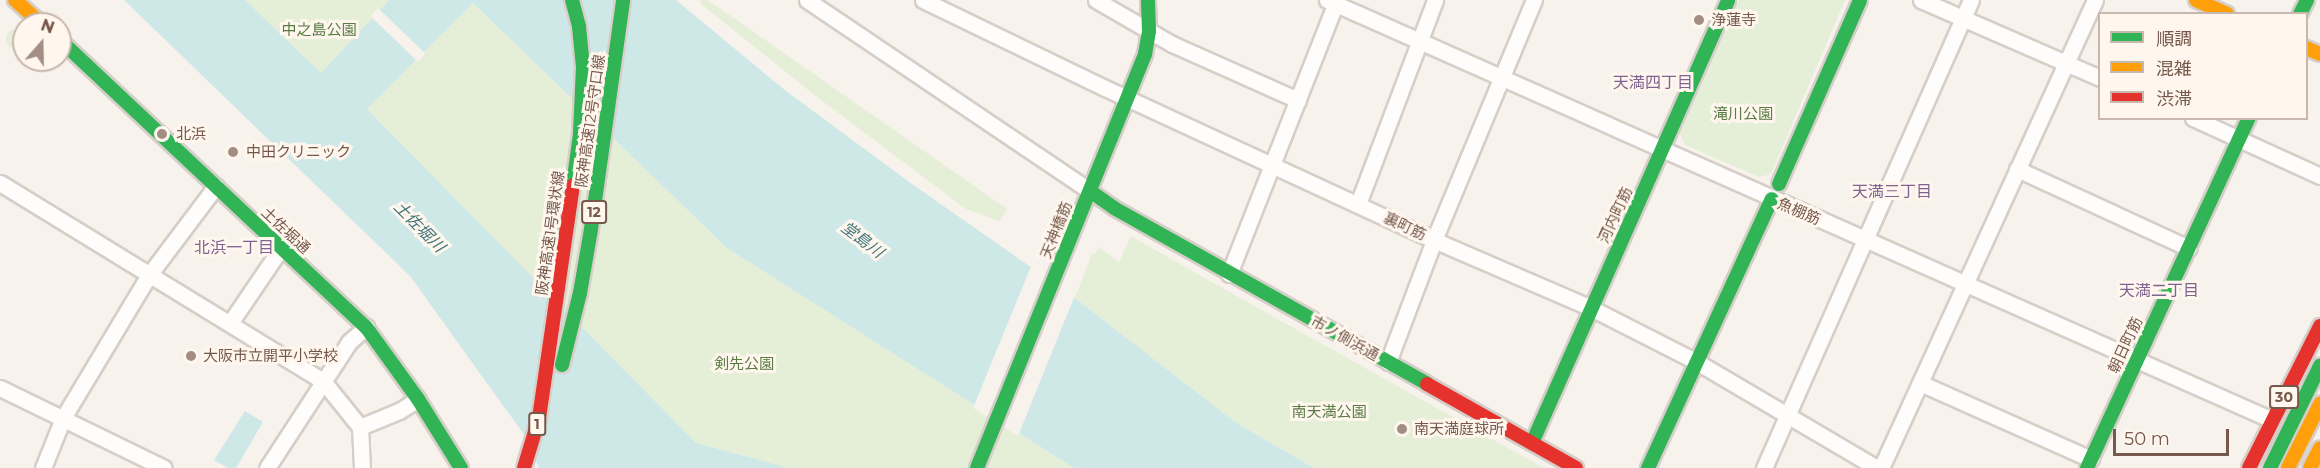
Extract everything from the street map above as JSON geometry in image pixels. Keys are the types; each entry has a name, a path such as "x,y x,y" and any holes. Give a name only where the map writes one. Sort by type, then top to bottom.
{"main road":[{"path":"15,0 28,12"},
{"name":"阪神高速1号環状線","path":"524,468 539,418 581,124 583,67 579,27 572,0"},
{"name":"阪神高速12号守口線","path":"539,418 557,380 582,283 623,0"},
{"name":"天神橋筋","path":"977,468 1145,54 1149,31 1148,0"},
{"name":"河内町筋","path":"1532,443 1728,0"},
{"path":"1779,184 1860,0"},
{"path":"2196,0 2218,7"},
{"name":"土佐堀通","path":"72,51 366,327 418,399 461,468"},
{"name":"朝日町筋","path":"2089,463 2248,120"},
{"name":"市ノ側浜通","path":"1090,191 1114,208 1576,468"},
{"path":"1647,468 1772,199"},
{"name":"30","path":"2249,468 2320,326"},
{"name":"30","path":"2270,468 2320,366"},
{"name":"30","path":"2288,468 2320,404"},
{"path":"2310,468 2320,448"}],"street":[{"path":"807,0 1090,191"},
{"name":"裏町筋","path":"923,0 1434,240 1591,308 1697,362 1879,468"},
{"path":"1096,0 1149,31 1298,100"},
{"path":"1358,204 1435,0"},
{"path":"1388,362 1434,240 1534,0"},
{"path":"1921,0 2098,77"},
{"path":"1764,468 1971,0"},
{"path":"1879,468 1966,284 2095,0"},
{"path":"1230,274 1334,1"},
{"name":"魚棚筋","path":"1334,1 1418,41 2272,420"},
{"path":"2197,120 2320,176"},
{"path":"2017,169 2189,248"},
{"path":"0,183 323,381 360,427 362,468"},
{"path":"1772,199 1779,184"},
{"path":"43,468 63,418 149,275 216,186"},
{"path":"230,323 281,248"},
{"path":"267,468 349,342 366,327"},
{"path":"1920,383 2089,463"},
{"path":"0,388 164,468"},
{"path":"360,427 399,411 418,399"}],"green space":[{"name":"中之島公園","path":"245,0 389,0 321,73"},
{"path":"701,0 708,0 1007,209 999,221 966,209 812,93 700,3"},
{"name":"滝川公園","path":"1739,0 1845,0 1771,174 1759,177 1685,145 1680,134"},
{"name":"剣先公園","path":"473,3 727,248 1074,468 789,468 696,443 367,109"},
{"path":"12,30 12,48 6,39"},
{"name":"南天満公園","path":"1131,236 1544,468 1314,468 1235,422 1075,298 1092,253 1095,254 1099,247 1119,262"}],"water":[{"path":"124,0 245,0 321,73 389,0 676,0 786,91 912,184 1075,298 1235,422 1314,468 1074,468 727,248 473,3 367,109 696,443 789,468 539,468 525,436 410,276"},
{"path":"245,411 263,422 236,468 228,468 214,460"}],"pier":[{"path":"378,8 425,54 418,62 370,16"},
{"path":"1032,264 1075,295 1018,436 973,408"}],"traffic: fast":[{"path":"572,0 579,27 583,67 580,134 573,185"},
{"path":"562,365 580,293 591,229 623,0"},
{"path":"977,468 1145,54 1149,31 1148,0"},
{"path":"1532,443 1728,0"},
{"path":"1779,184 1860,0"},
{"path":"2301,12 2307,0"},
{"path":"72,51 366,327 418,399 461,468"},
{"path":"2087,468 2248,120"},
{"path":"1090,191 1114,208 1427,384"},
{"path":"1648,468 1772,199"},
{"path":"2270,468 2320,366"}],"traffic: slow":[{"path":"15,0 28,12"},
{"path":"2196,0 2223,12"},
{"path":"2308,49 2320,54"},
{"path":"2288,468 2320,404"},
{"path":"2310,468 2320,448"}],"traffic: jam":[{"path":"524,468 539,418 573,185"},
{"path":"2249,468 2320,326"},
{"path":"1427,384 1576,468"}],"place":[{"name":"浄蓮寺","path":"1699,20"},
{"name":"北浜","path":"162,134"},
{"name":"中田クリニック","path":"233,152"},
{"name":"大阪市立開平小学校","path":"191,356"},
{"name":"南天満庭球所","path":"1402,429"}],"district":[{"name":"天満四丁目","path":"1653,83"},
{"name":"天満三丁目","path":"1892,192"},
{"name":"北浜一丁目","path":"234,248"},
{"name":"天満二丁目","path":"2159,291"}],"water label":[{"name":"土佐堀川","path":"419,227"},
{"name":"堂島川","path":"862,240"}]}
